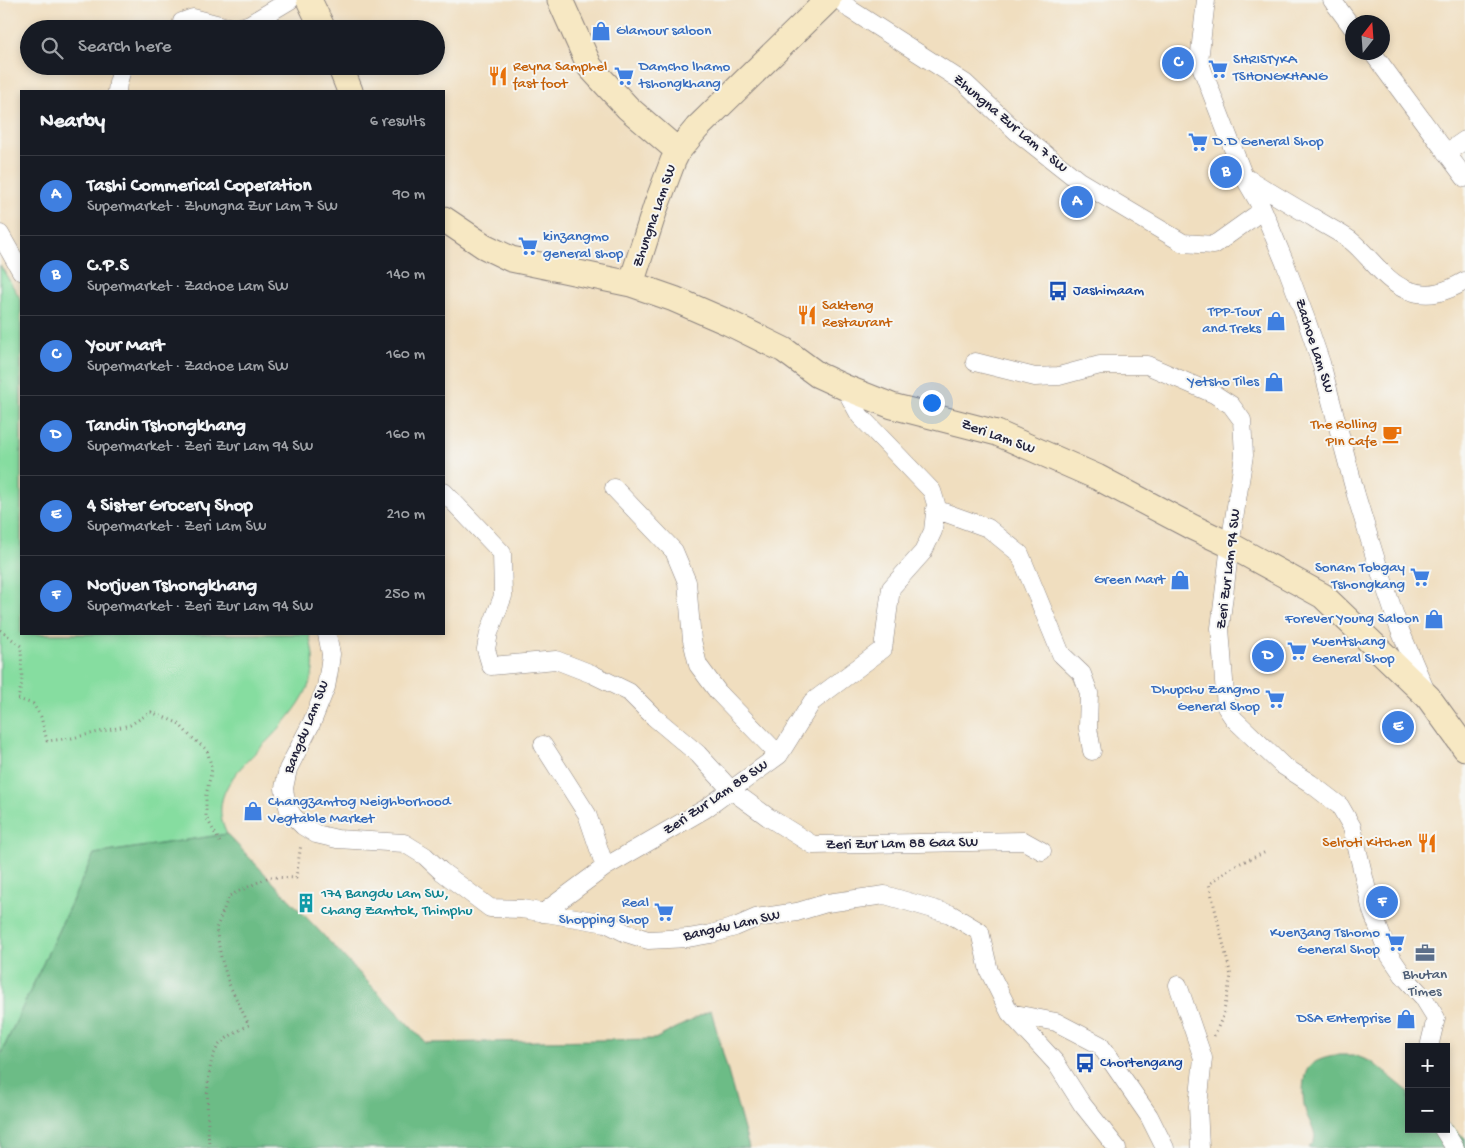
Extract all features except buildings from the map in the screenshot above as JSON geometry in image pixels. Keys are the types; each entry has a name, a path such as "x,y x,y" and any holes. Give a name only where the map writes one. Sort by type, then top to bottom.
{"street":[{"path":"257,20 290,0"},
{"path":"309,0 319,20"},
{"path":"560,0 590,67 628,108 678,151"},
{"name":"Zhungna Lam SW","path":"631,284 656,206 678,151 697,128 828,0"},
{"name":"Zhungna Zur Lam 7 SW","path":"840,0 851,10 965,83 1017,132 1080,181 1183,243 1214,245 1262,210"},
{"name":"Zachoe Lam SW","path":"1206,0 1199,61 1244,177 1262,210 1285,264 1321,363 1372,548 1398,628 1428,697"},
{"path":"1332,0 1345,18"},
{"path":"188,20 193,18 201,20"},
{"path":"1378,60 1465,178"},
{"path":"117,90 120,75"},
{"path":"344,75 350,90"},
{"path":"1446,153 1465,140"},
{"path":"1244,177 1349,240 1370,258 1393,283 1408,290 1423,294 1434,294 1448,291 1465,281"},
{"name":"Zeri Lam SW","path":"445,220 484,246 511,259 631,284 727,322 784,350 818,375 844,388 892,406 996,433 1097,477 1192,528 1230,545 1323,596 1428,697 1465,748"},
{"path":"0,234 20,268"},
{"name":"Zeri Zur Lam 94 SW","path":"975,362 1035,377 1059,376 1100,365 1147,365 1214,394 1231,405 1242,420 1244,456 1230,545 1220,628 1226,706 1234,719 1282,765 1340,806 1352,827 1372,911 1388,953 1403,975 1423,997 1436,1018 1430,1043"},
{"name":"Zeri Zur Lam 88 SW","path":"543,913 605,867 705,809 780,754 812,702 883,649 891,588 923,552 932,532 936,504 932,491 860,416 844,388"},
{"path":"614,488 674,551 687,582 692,640 698,665 718,692 780,754"},
{"name":"Zeri Zur Lam 88 Gaa SW","path":"445,493 502,553 502,596 489,633 486,649 491,666 556,660 592,674 629,692 654,717 698,754 731,790 768,817 812,845 1024,841 1042,852"},
{"path":"935,508 988,528 1020,554 1061,654 1082,674 1090,692 1088,728 1092,751"},
{"name":"Bangdu Lam SW","path":"327,635 330,654 326,687 285,779 285,796 289,810 303,826 316,834 337,839 404,843 425,856 441,872 490,908 522,908 606,924 648,940 688,938 735,927 756,918 797,912 827,903 885,895 950,914 980,932 989,970 1010,1013 1056,1063 1082,1104 1117,1148"},
{"path":"543,745 587,814 605,867"},
{"path":"1178,985 1203,1058 1198,1106 1200,1148"},
{"path":"1010,1013 1056,1022 1100,1045 1149,1116 1165,1148"},
{"path":"1446,1133 1455,1148"}],"path":[{"path":"0,630 21,646 22,682 18,699 33,704 41,717 47,741 72,738 130,724 152,712 178,723 207,750 212,769 206,795 206,818 220,842"},
{"path":"209,1148 208,1075 215,1053 221,1042 249,1025 229,984 221,958 216,929 229,896 268,877 296,878 303,826"},
{"path":"1203,1058 1223,1016 1231,976 1209,884 1234,866 1266,852"}],"green space":[{"path":"0,265 20,298 20,635 309,635 313,662 311,679 300,702 279,729 241,767 225,791 221,804 222,819 227,834 94,854 0,1056"},
{"path":"227,834 426,1043 655,1039 711,1010 749,1148 0,1148 0,1056 94,854"},
{"path":"1338,1055 1354,1055 1372,1062 1405,1089 1405,1133 1450,1133 1450,1126 1465,1138 1465,1148 1308,1148 1313,1144 1315,1134 1306,1114 1303,1087 1309,1067 1323,1059"}],"place":[{"name":"Glamour saloon","path":"601,31"},
{"name":"Your Mart","path":"1178,63"},
{"name":"SHRISTYKA TSHONGKHANG","path":"1218,69"},
{"name":"Reyna Samphel fast foot","path":"498,76"},
{"name":"Damcho lhamo tshongkhang","path":"624,76"},
{"name":"D.D General Shop","path":"1198,142"},
{"name":"C.P.S","path":"1226,172"},
{"name":"Tashi Commerical Coperation","path":"1077,202"},
{"name":"kinzangmo general shop","path":"528,246"},
{"name":"Jashimaam","path":"1058,291"},
{"name":"Sakteng Restaurant","path":"807,315"},
{"name":"TPP-Tour and Treks","path":"1276,321"},
{"name":"Yetsho Tiles","path":"1274,382"},
{"name":"The Rolling PIn Cafe","path":"1392,434"},
{"name":"Sonam Tobgay Tshongkang","path":"1420,577"},
{"name":"Green Mart","path":"1180,580"},
{"name":"Forever Young Saloon","path":"1434,619"},
{"name":"Kuentshang General Shop","path":"1297,651"},
{"name":"Tandin Tshongkhang","path":"1268,656"},
{"name":"Dhupchu Zangmo General Shop","path":"1275,699"},
{"name":"4 Sister Grocery Shop","path":"1398,727"},
{"name":"Changzamtog Neighborhood Vegtable Market","path":"253,811"},
{"name":"Selroti Kitchen","path":"1427,843"},
{"name":"Norjuen Tshongkhang","path":"1382,902"},
{"name":"174 Bangdu Lam SW, Chang Zamtok, Thimphu","path":"306,903"},
{"name":"Real Shopping Shop","path":"664,912"},
{"name":"Kuenzang Tshomo General Shop","path":"1395,942"},
{"name":"Bhutan Times","path":"1425,953"},
{"name":"DSA Enterprise","path":"1406,1019"},
{"name":"Chortengang","path":"1085,1063"}]}
